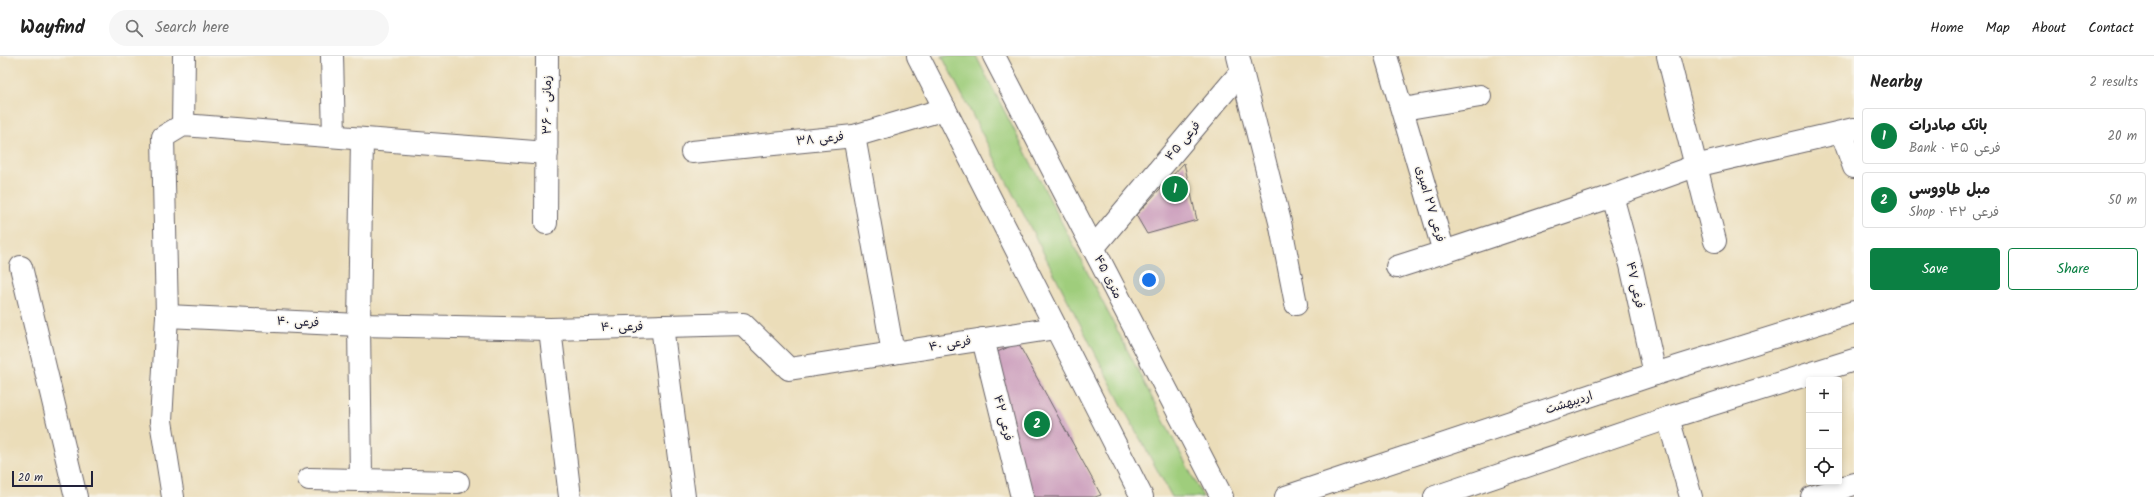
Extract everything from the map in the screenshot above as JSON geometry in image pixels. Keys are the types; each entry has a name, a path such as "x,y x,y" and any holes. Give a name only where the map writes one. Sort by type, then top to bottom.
{"street":[{"path":"183,124 184,56"},
{"path":"332,56 334,136"},
{"name":"۳۶ - زمانی","path":"546,223 547,56"},
{"path":"918,56 1142,497"},
{"name":"۴۵ متری","path":"994,56 1222,497"},
{"name":"فرعی ۲۷ امیری","path":"1386,56 1403,109 1444,252 1612,196 1695,166 1848,131"},
{"path":"1668,56 1715,240"},
{"path":"1240,64 1280,222 1296,304"},
{"name":"فرعی ۴۵","path":"1093,248 1240,64"},
{"path":"1403,109 1480,96"},
{"name":"فرعی ۳۸","path":"692,152 854,136 945,109"},
{"path":"172,497 161,421 167,316 163,137 183,124 547,153"},
{"path":"1848,131 1854,166"},
{"path":"854,136 893,353"},
{"path":"361,479 360,324 362,139"},
{"name":"فرعی ۴۷","path":"1612,196 1631,265 1655,374"},
{"path":"1397,268 1444,252"},
{"path":"20,267 76,497"},
{"name":"اردیبهشت","path":"1290,496 1655,374 1854,312"},
{"name":"فرعی ۴۰","path":"167,316 360,324 550,329 743,324 789,369 1056,328"},
{"path":"662,326 684,497"},
{"path":"550,329 570,497"},
{"name":"فرعی ۴۲","path":"983,339 1022,497"},
{"path":"1435,497 1668,418 1854,360"},
{"path":"1668,418 1691,497"},
{"path":"309,479 458,482"},
{"path":"1812,497 1854,484"}],"green space":[{"path":"942,56 976,56 1203,497 1172,497 1126,413"}],"building":[{"path":"1184,163 1197,220 1147,234 1136,215"},
{"path":"1018,343 1101,495 1095,497 1029,497 995,353"}],"place":[{"name":"بانک صادرات","path":"1175,189"},
{"name":"مبل طاووسی","path":"1037,424"}]}
